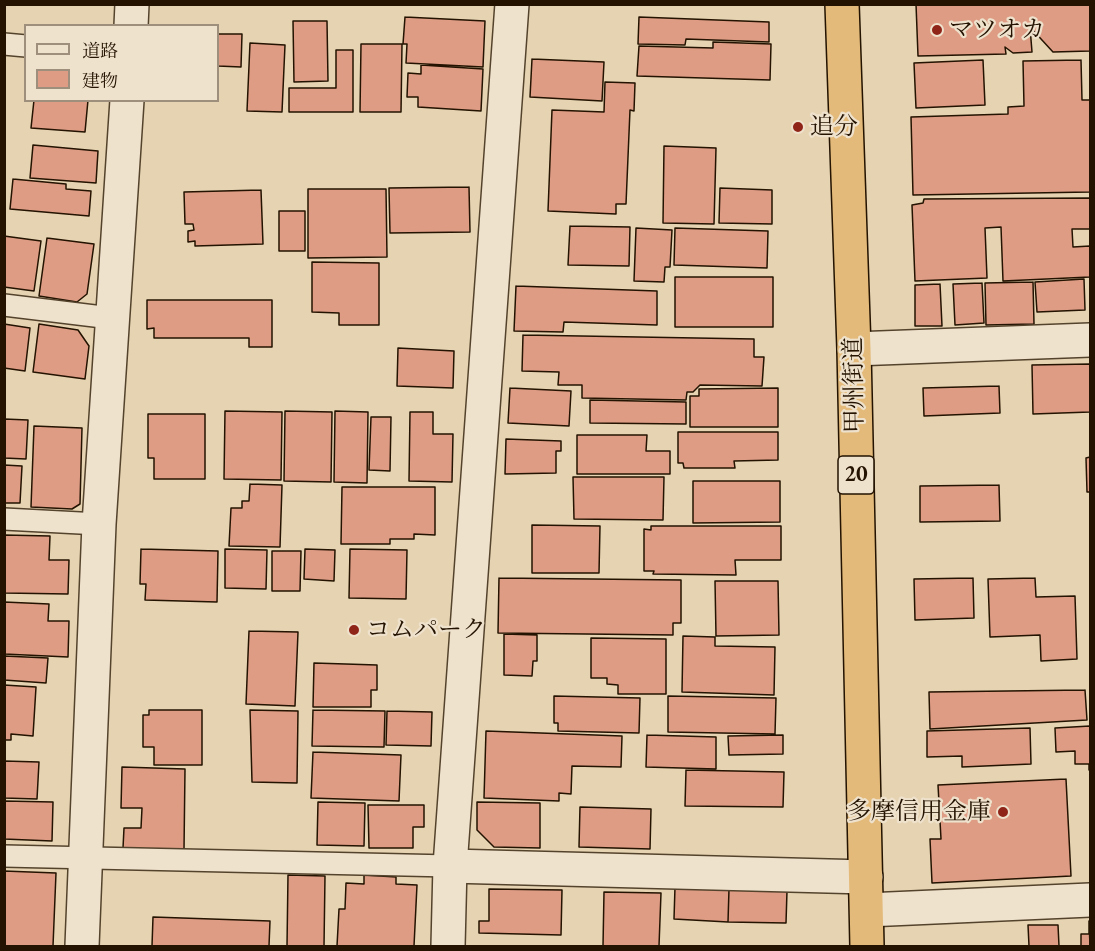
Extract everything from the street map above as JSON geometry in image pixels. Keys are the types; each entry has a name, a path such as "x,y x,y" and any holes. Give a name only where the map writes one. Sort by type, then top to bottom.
{"highway":[{"name":"甲州街道","path":"842,4 854,349 867,946"}],"street":[{"path":"131,24 132,4"},
{"path":"448,946 450,866 512,4"},
{"path":"82,946 99,524 127,102"},
{"path":"854,349 1090,340"},
{"path":"450,866 866,877"},
{"path":"867,910 1090,900"}],"lane":[{"path":"4,44 24,46"},
{"path":"4,305 111,318"},
{"path":"4,519 99,524"},
{"path":"4,856 450,866"}],"building":[{"path":"916,4 1090,4 1090,51 1053,52 1030,27 1032,52 1013,53 1005,47 1006,54 918,56"},
{"path":"405,17 485,21 483,67 406,63 407,44 403,44"},
{"path":"639,17 769,22 769,42 686,39 685,45 638,44"},
{"path":"293,21 327,21 328,81 294,82"},
{"path":"219,34 242,34 241,67 219,66"},
{"path":"713,42 771,44 770,80 637,76 639,46 713,48"},
{"path":"250,43 285,45 282,112 247,111"},
{"path":"361,44 402,44 401,112 360,112"},
{"path":"336,50 353,50 353,112 289,112 289,88 336,88"},
{"path":"532,59 604,62 602,101 530,97"},
{"path":"983,60 985,105 916,108 914,63"},
{"path":"1081,60 1082,100 1090,100 1090,192 913,195 911,117 1008,114 1008,107 1024,106 1023,61"},
{"path":"421,65 483,69 481,111 418,107 418,97 407,97 408,73 421,74"},
{"path":"605,82 635,83 634,111 630,110 626,204 616,204 616,214 548,211 552,110 604,112"},
{"path":"34,102 88,102 85,132 31,128"},
{"path":"33,145 98,151 96,183 30,178"},
{"path":"664,146 716,148 714,224 663,223"},
{"path":"13,179 66,184 66,189 91,191 89,216 10,209"},
{"path":"469,187 470,232 390,233 389,188"},
{"path":"720,188 772,190 772,224 719,223"},
{"path":"308,189 386,189 387,257 308,258"},
{"path":"261,190 263,244 195,246 195,241 188,242 188,231 194,230 193,224 185,224 184,192"},
{"path":"1090,198 1090,229 1072,229 1073,247 1090,246 1090,277 1003,281 1001,227 985,228 987,278 915,281 912,205 923,203 924,199"},
{"path":"279,211 305,211 305,251 279,251"},
{"path":"570,226 630,227 629,266 568,265"},
{"path":"636,228 672,230 670,267 665,267 664,282 634,281"},
{"path":"675,228 768,231 767,268 674,265"},
{"path":"4,236 41,241 34,291 4,287"},
{"path":"47,238 94,244 87,294 77,302 39,296"},
{"path":"312,262 379,263 379,325 339,325 339,313 312,312"},
{"path":"675,277 773,277 773,327 675,327"},
{"path":"1084,279 1085,310 1037,312 1035,282"},
{"path":"1033,282 1034,324 986,325 985,283"},
{"path":"982,283 984,323 955,325 953,284"},
{"path":"940,284 942,326 915,326 915,285"},
{"path":"516,286 657,291 657,325 564,322 563,332 514,331"},
{"path":"147,300 272,300 272,347 249,347 249,338 154,338 154,328 147,329"},
{"path":"4,324 30,328 25,371 4,368"},
{"path":"39,324 78,330 89,346 85,379 33,372"},
{"path":"523,335 754,339 754,357 764,357 762,386 700,385 693,392 687,392 686,400 582,398 582,385 558,385 559,372 522,371"},
{"path":"398,348 454,351 453,388 397,386"},
{"path":"1090,364 1090,412 1033,414 1032,365"},
{"path":"999,386 1000,413 924,416 923,388"},
{"path":"510,388 571,391 569,426 508,423"},
{"path":"778,388 778,427 690,427 690,396 699,396 699,389"},
{"path":"590,400 686,402 686,424 590,423"},
{"path":"225,411 282,412 281,480 224,479"},
{"path":"285,411 332,412 331,482 284,481"},
{"path":"335,411 368,412 367,483 334,482"},
{"path":"410,412 433,412 433,434 453,434 452,482 409,481"},
{"path":"148,414 205,414 205,479 154,479 154,458 148,458"},
{"path":"371,417 391,417 390,471 369,470"},
{"path":"4,419 28,420 26,459 4,458"},
{"path":"34,426 82,428 80,504 72,509 31,507"},
{"path":"678,432 778,432 778,460 734,461 735,468 684,468 683,463 678,463"},
{"path":"577,435 647,435 646,451 670,451 670,474 577,474"},
{"path":"506,439 561,441 561,451 556,451 556,473 505,474"},
{"path":"1090,457 1090,492 1087,492 1086,458"},
{"path":"4,465 22,466 20,503 4,503"},
{"path":"573,477 664,477 663,520 574,519"},
{"path":"693,481 780,481 780,522 693,523"},
{"path":"250,484 282,485 280,547 229,546 231,508 242,508 242,501 249,501"},
{"path":"999,485 1000,521 920,522 920,486"},
{"path":"342,487 435,487 435,535 414,534 414,539 390,539 390,544 341,544"},
{"path":"532,525 600,526 599,573 532,573"},
{"path":"651,526 781,526 781,560 735,560 736,575 653,574 654,571 644,571 644,529 651,530"},
{"path":"4,535 50,536 49,560 69,560 68,594 4,593"},
{"path":"141,549 218,551 217,602 145,600 146,584 140,584"},
{"path":"225,549 267,550 266,589 225,588"},
{"path":"305,549 335,550 334,581 304,579"},
{"path":"350,549 407,550 406,599 349,598"},
{"path":"272,551 301,551 300,591 272,591"},
{"path":"499,578 681,580 681,623 673,623 673,635 498,633"},
{"path":"973,578 974,618 915,620 914,579"},
{"path":"1035,578 1036,597 1075,596 1077,659 1041,661 1040,635 990,637 988,579"},
{"path":"715,581 778,581 779,635 716,636"},
{"path":"4,602 49,604 48,621 69,621 68,657 4,654"},
{"path":"249,631 298,632 295,706 246,704"},
{"path":"504,634 537,635 537,661 533,661 532,676 504,675"},
{"path":"683,636 715,637 715,646 775,647 774,695 682,692"},
{"path":"591,638 666,639 666,694 618,694 618,685 607,684 607,678 591,678"},
{"path":"4,656 48,658 46,683 4,680"},
{"path":"314,663 377,665 377,690 371,690 371,707 313,707"},
{"path":"4,685 36,687 33,736 11,734 11,740 4,740"},
{"path":"1085,690 1087,720 930,729 929,692"},
{"path":"554,696 640,698 639,733 558,731 558,723 554,723"},
{"path":"668,696 776,698 775,734 668,732"},
{"path":"149,710 202,710 202,765 154,765 154,747 143,747 143,715 149,715"},
{"path":"250,710 298,711 297,783 252,782"},
{"path":"313,710 385,711 384,747 312,746"},
{"path":"387,711 432,712 431,746 386,745"},
{"path":"1090,726 1089,770 1089,764 1075,764 1075,751 1056,752 1055,728"},
{"path":"1030,728 1031,764 962,767 962,756 927,757 927,731"},
{"path":"486,731 622,736 621,767 572,766 571,794 559,793 559,801 484,798"},
{"path":"647,735 716,737 716,769 646,767"},
{"path":"783,735 783,754 729,755 728,736"},
{"path":"313,752 401,755 399,801 311,798"},
{"path":"4,761 39,762 37,799 4,798"},
{"path":"122,767 185,769 184,850 123,848 124,828 141,828 142,808 121,808"},
{"path":"686,770 784,772 783,807 685,806"},
{"name":"多摩信用金庫","path":"1066,779 1071,876 932,883 930,839 941,839 938,785"},
{"path":"4,801 53,802 52,841 4,839"},
{"path":"318,802 365,803 364,846 317,845"},
{"path":"477,802 540,803 540,848 494,847 477,830"},
{"path":"368,805 424,805 424,827 413,827 413,848 369,848"},
{"path":"580,807 651,809 650,849 579,847"},
{"path":"4,871 56,873 53,946 4,946"},
{"path":"288,875 325,876 324,946 287,946"},
{"path":"364,875 396,877 396,884 417,885 414,946 337,946 339,909 345,909 346,883 364,884"},
{"path":"675,887 729,889 728,922 674,919"},
{"path":"489,889 562,890 561,935 479,933 479,921 489,921"},
{"path":"729,889 787,891 786,923 728,922"},
{"path":"604,892 661,893 659,946 603,946"},
{"path":"153,917 270,921 269,946 152,946"},
{"path":"1089,921 1090,946 1081,946 1081,934 1089,934"},
{"path":"1028,925 1058,925 1059,946 1029,946"}],"place":[{"name":"マツオカ","path":"937,30"},
{"name":"追分","path":"798,127"},
{"name":"コムパーク","path":"354,630"},
{"name":"多摩信用金庫","path":"1003,812"}]}
